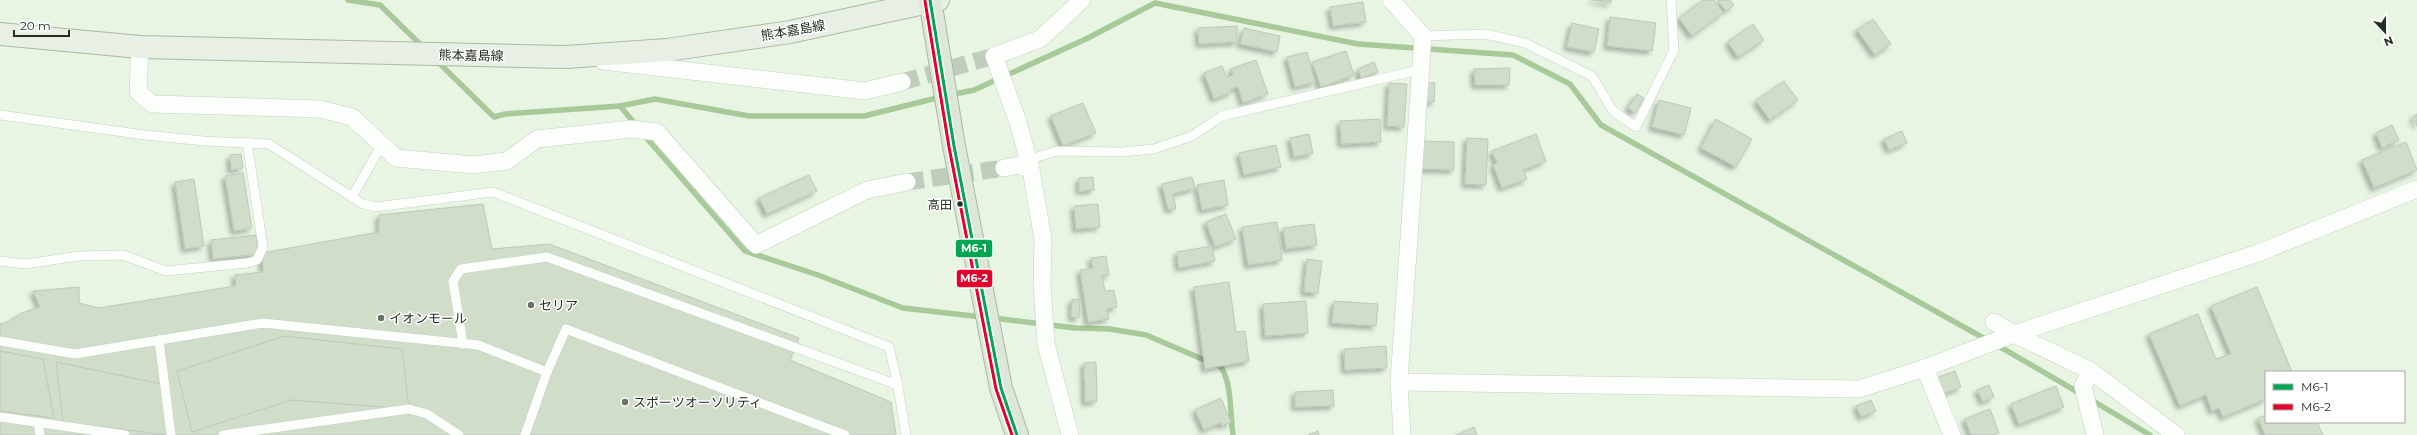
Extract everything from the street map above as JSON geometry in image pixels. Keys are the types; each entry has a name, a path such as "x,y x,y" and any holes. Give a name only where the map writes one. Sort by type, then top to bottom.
{"highway":[{"path":"933,1 954,146 1001,388 1017,435"}],"main road":[{"name":"熊本嘉島線","path":"0,34 140,47 566,57 667,50 782,33 933,1"}],"street":[{"path":"1070,435 1046,344 1042,284 1043,239 1030,167 1018,122 994,56 1040,39 1082,0"},
{"path":"1391,0 1423,36 1419,70 1399,382 1402,435"},
{"path":"140,47 138,92 152,104 319,109 352,117 381,146 396,158 473,165 507,161 537,139 630,129 657,132 756,245 867,190 906,182"},
{"path":"566,57 865,91 902,82"},
{"path":"1004,168 1019,165 1030,167"},
{"path":"1399,382 1859,389 1925,368 2014,334 2258,253 2417,189"},
{"path":"1994,322 2014,334 2091,371 2176,435"},
{"path":"1925,368 1952,435"},
{"path":"2091,371 2083,386 2095,435"}],"lane":[{"path":"1423,36 1485,34 1525,43 1592,76 1613,111 1636,127 1674,50 1671,0"},
{"path":"1030,167 1037,157 1057,152 1122,152 1154,149 1192,136 1222,116 1419,70"},
{"path":"0,115 160,137 268,144 363,204 376,207 493,192 889,347 898,385 906,435"},
{"path":"0,261 25,264 79,256 123,255 166,271 248,263 258,260 263,247 247,142"},
{"path":"352,197 381,146"},
{"path":"463,344 454,281 461,269 547,257 898,385"},
{"path":"0,341 75,354 263,323 478,345 547,372"},
{"path":"525,435 547,372 566,329 845,435"},
{"path":"159,340 171,435"},
{"path":"223,435 409,409 427,414 459,435"},
{"path":"0,417 125,435"},
{"path":"38,423 40,435"}],"building":[{"path":"1591,0 1611,0 1611,3"},
{"path":"1703,0 1714,0 1723,13 1692,36 1679,18"},
{"path":"1717,0 1730,0 1734,5 1726,11"},
{"path":"1363,2 1366,22 1333,26 1330,7"},
{"path":"1610,17 1656,23 1652,51 1607,46"},
{"path":"1873,19 1891,44 1875,55 1857,30"},
{"path":"1572,23 1599,29 1594,52 1567,47"},
{"path":"1753,24 1764,40 1738,57 1728,42"},
{"path":"1237,26 1237,42 1199,44 1198,28"},
{"path":"1244,28 1280,36 1277,52 1240,44"},
{"path":"1346,51 1354,75 1321,87 1312,62"},
{"path":"1307,52 1315,82 1295,87 1287,57"},
{"path":"1256,60 1268,94 1243,103 1238,87 1231,89 1232,92 1214,99 1204,73 1222,66 1227,78 1233,75 1231,69"},
{"path":"1374,62 1378,72 1361,78 1358,69"},
{"path":"1510,68 1509,85 1475,85 1474,69"},
{"path":"1784,81 1798,100 1770,120 1756,101"},
{"path":"1389,83 1407,84 1404,127 1387,126"},
{"path":"1423,83 1435,83 1434,102 1422,102"},
{"path":"1637,94 1644,98 1635,113 1628,108"},
{"path":"1659,100 1691,108 1684,135 1652,127"},
{"path":"1083,103 1096,133 1063,146 1051,116"},
{"path":"2417,114 2417,126 2413,116"},
{"path":"1380,119 1381,142 1341,144 1340,121"},
{"path":"1716,119 1752,139 1736,167 1701,148"},
{"path":"2392,125 2399,140 2382,148 2376,133"},
{"path":"1902,131 1907,143 1889,150 1884,139"},
{"path":"1309,134 1313,153 1294,157 1290,138"},
{"path":"1536,134 1546,161 1523,170 1527,179 1502,188 1493,165 1497,163 1492,151"},
{"path":"1467,138 1488,139 1486,185 1465,184"},
{"path":"1423,141 1454,142 1454,170 1422,169"},
{"path":"2406,142 2417,170 2374,188 2362,160"},
{"path":"1276,145 1281,167 1244,175 1239,153"},
{"path":"241,154 243,168 231,170 230,155"},
{"path":"243,173 252,228 234,231 225,176"},
{"path":"809,175 817,191 767,214 759,198"},
{"path":"1093,177 1094,190 1079,191 1079,178"},
{"path":"1192,177 1195,188 1173,194 1176,209 1168,209 1162,184"},
{"path":"194,179 204,246 185,249 175,182"},
{"path":"1224,180 1228,205 1202,210 1197,185"},
{"name":"イオンモール","path":"483,204 492,249 549,244 799,338 790,360 891,402 896,435 0,435 0,324 8,322 22,313 40,307 33,291 79,287 79,303 99,308 236,286 235,275 263,272 262,253 379,232 379,215"},
{"path":"1098,204 1100,227 1076,229 1074,206"},
{"path":"1226,214 1236,239 1215,247 1206,222"},
{"path":"1277,222 1282,260 1248,265 1242,227"},
{"path":"1314,224 1317,245 1286,249 1283,228"},
{"path":"256,235 258,254 213,259 211,240"},
{"path":"1212,246 1215,261 1179,268 1177,252"},
{"path":"1106,256 1109,275 1102,276 1105,291 1114,290 1117,307 1107,309 1109,319 1088,322 1080,270 1093,268 1091,258"},
{"path":"1307,259 1322,261 1318,293 1304,292"},
{"path":"1229,282 1236,332 1245,331 1249,361 1205,369 1194,287"},
{"path":"2257,287 2292,371 2265,371 2265,399 2223,417 2219,408 2212,411 2206,395 2180,406 2149,334 2198,314 2216,359 2231,354 2211,306"},
{"path":"1072,299 1080,300 1079,318 1071,317"},
{"path":"1306,301 1308,333 1265,336 1263,304"},
{"path":"1334,301 1378,304 1376,326 1332,323"},
{"path":"284,336 402,349 409,409 291,400 192,432 177,371"},
{"path":"1386,346 1387,368 1345,370 1344,349"},
{"path":"0,351 43,359 54,418 0,411"},
{"path":"56,362 162,384 167,435 63,422"},
{"path":"1096,362 1097,401 1085,402 1084,363"},
{"path":"1955,371 1961,387 1943,394 1936,378"},
{"path":"1989,385 1994,397 1983,402 1977,390"},
{"path":"2056,386 2064,407 2019,424 2011,404"},
{"path":"1333,390 1334,406 1295,407 1295,392"},
{"path":"1221,398 1231,422 1222,426 1220,423 1204,430 1195,410"},
{"path":"1871,400 1876,411 1861,417 1856,406"},
{"path":"1990,409 1999,433 1993,435 1971,435 1965,419"},
{"path":"2265,415 2265,423 2317,423 2323,435 2265,435 2258,418"},
{"path":"1474,427 1477,435 1456,435"},
{"path":"1318,431 1319,435 1309,435"}],"waterway":[{"path":"348,0 380,5 423,47"},
{"path":"950,95 974,90 1086,39 1155,3 1358,44 1513,55 1570,84 1601,125 1989,341"},
{"path":"436,60 494,117 505,114 620,106 636,125"},
{"path":"620,106 655,99 749,116 864,116 941,97"},
{"path":"643,134 745,251 818,275 903,308 982,317"},
{"path":"993,318 1075,328 1110,329 1146,335 1221,367 1225,374 1229,390 1233,435"},
{"path":"1997,345 2081,394"},
{"path":"2090,399 2150,435"}],"tunnel":[{"path":"902,82 994,56"},
{"path":"907,182 1004,168"}],"transit line":[{"name":"M6-1","path":"930,0 954,146 1001,388 1017,435"},
{"name":"M6-2","path":"925,1 949,147 996,389 1012,435"}],"place":[{"name":"高田","path":"960,204"},
{"name":"セリア","path":"531,305"},
{"name":"イオンモール","path":"381,318"},
{"name":"スポーツオーソリティ","path":"625,402"}]}
